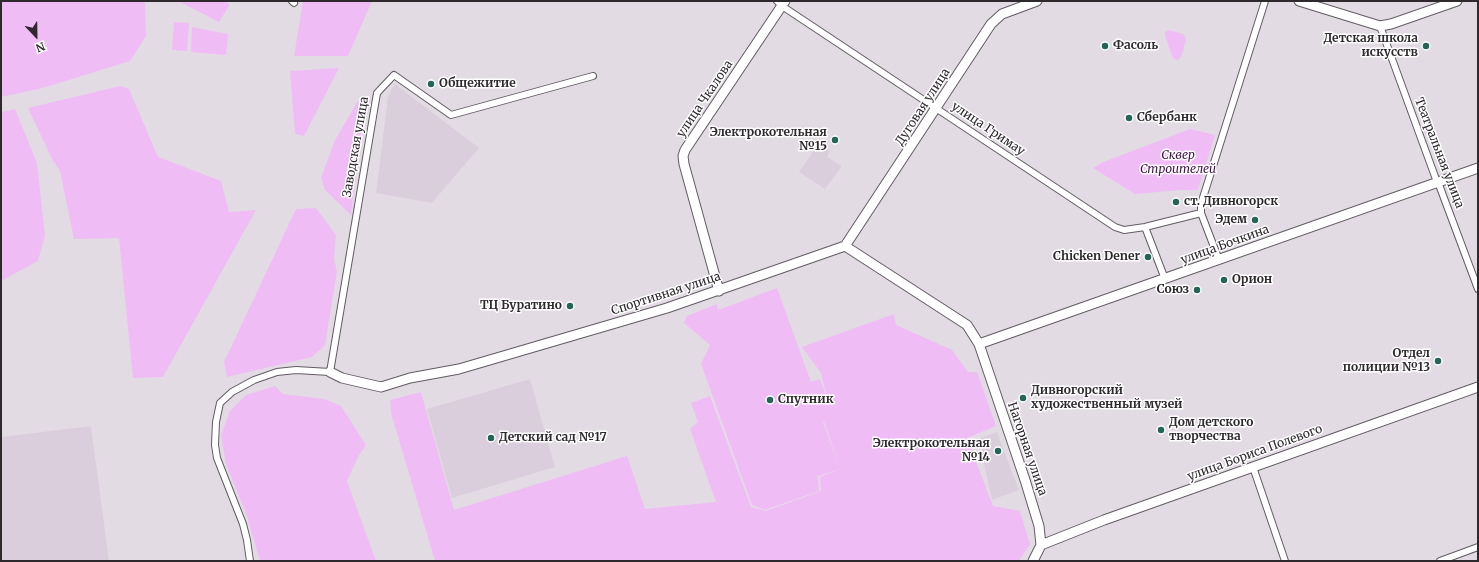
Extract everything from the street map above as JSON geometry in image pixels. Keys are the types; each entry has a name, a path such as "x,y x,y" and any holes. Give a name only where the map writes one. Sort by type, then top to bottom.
{"main road":[{"name":"Дуговая улица","path":"845,246 937,108 988,28 996,18 1002,14 1037,1"},
{"path":"1299,1 1380,26 1391,24 1457,1"},
{"name":"улица Чкалова","path":"719,291 683,156 685,150 781,3"},
{"name":"улица Бочкина","path":"979,344 1478,168"},
{"path":"845,246 967,325 979,344"},
{"name":"Спортивная улица","path":"330,372 342,378 381,388 410,378 459,369 666,308 719,291 845,246"},
{"name":"Нагорная улица","path":"979,344 1036,513 1041,545"},
{"name":"улица Бориса Полевого","path":"1041,545 1104,520 1478,387"},
{"path":"1032,561 1041,545"}],"street":[{"path":"1219,260 1201,213 1201,204 1265,1"},
{"name":"улица Гримау","path":"781,3 1115,227 1124,230 1145,227 1201,213"},
{"name":"Театральная улица","path":"1380,26 1478,289"},
{"name":"Заводская улица","path":"330,372 377,93 394,75 451,115 593,76"},
{"path":"1145,227 1166,279"},
{"path":"250,561 243,524 217,458 215,445 216,422 220,403 232,392 254,380 278,372 296,370 330,372"},
{"path":"1253,467 1285,561"},
{"path":"1440,561 1478,547"}],"shaded area":[{"path":"395,84 479,148 432,203 376,193 388,96"},
{"path":"821,146 830,151 827,157 842,166 825,189 799,172 815,149 818,150"},
{"name":"Детский сад №17","path":"530,379 555,467 452,498 427,409"},
{"path":"91,426 109,561 1,561 1,437"},
{"path":"997,432 1019,490 992,500 982,454 983,452 978,439"}],"green space":[{"path":"1,1 145,1 146,36 130,61 43,88 1,97"},
{"path":"178,1 224,1 230,4 219,22"},
{"path":"303,1 372,1 348,56 294,56"},
{"path":"174,22 189,23 187,51 172,50"},
{"path":"192,27 228,34 226,55 191,52"},
{"path":"1169,30 1183,34 1185,37 1186,41 1181,57 1178,60 1173,58 1165,36 1165,32"},
{"path":"339,68 304,136 295,134 290,71"},
{"path":"120,86 129,89 158,157 221,181 229,212 256,210 163,377 133,378 119,238 74,239 60,171 53,161 28,108"},
{"path":"358,101 364,106 351,215 325,190 321,178 335,140"},
{"path":"15,109 37,163 45,235 38,261 3,280 1,278 1,112"},
{"name":"Сквер Строителей","path":"1190,129 1215,135 1198,190 1135,194 1093,168 1101,163"},
{"path":"316,208 336,235 334,259 337,271 325,345 312,357 227,377 224,362 296,209"},
{"path":"777,288 811,382 820,379 827,398 821,373 802,347 894,314 896,325 952,350 968,372 977,372 996,426 967,438 993,506 1020,511 1030,544 1019,561 435,561 391,413 390,400 421,392 454,510 627,456 645,509 716,502 690,429 698,422 691,403 710,396 751,507 766,511 821,491 820,477 840,469 818,476 819,491 765,510 752,505 701,364 710,345 684,323 687,316 717,304 718,310","holes":["824,421 840,469 823,422"]},
{"path":"275,386 283,394 324,399 341,406 366,445 359,455 347,481 376,561 260,561 247,516 226,464 221,435 230,411 246,395"}],"place":[{"name":"Фасоль","path":"1105,46"},
{"name":"Детская школа искусств","path":"1426,46"},
{"name":"Общежитие","path":"431,84"},
{"name":"Сбербанк","path":"1129,118"},
{"name":"Электрокотельная №15","path":"835,140"},
{"name":"ст. Дивногорск","path":"1176,202"},
{"name":"Эдем","path":"1255,220"},
{"name":"Chicken Dener","path":"1148,257"},
{"name":"Орион","path":"1224,280"},
{"name":"Союз","path":"1197,290"},
{"name":"ТЦ Буратино","path":"570,306"},
{"name":"Отдел полиции №13","path":"1438,361"},
{"name":"Дивногорский художественный музей","path":"1023,398"},
{"name":"Спутник","path":"770,400"},
{"name":"Дом детского творчества","path":"1161,430"},
{"name":"Детский сад №17","path":"491,438"},
{"name":"Электрокотельная №14","path":"998,451"}]}
